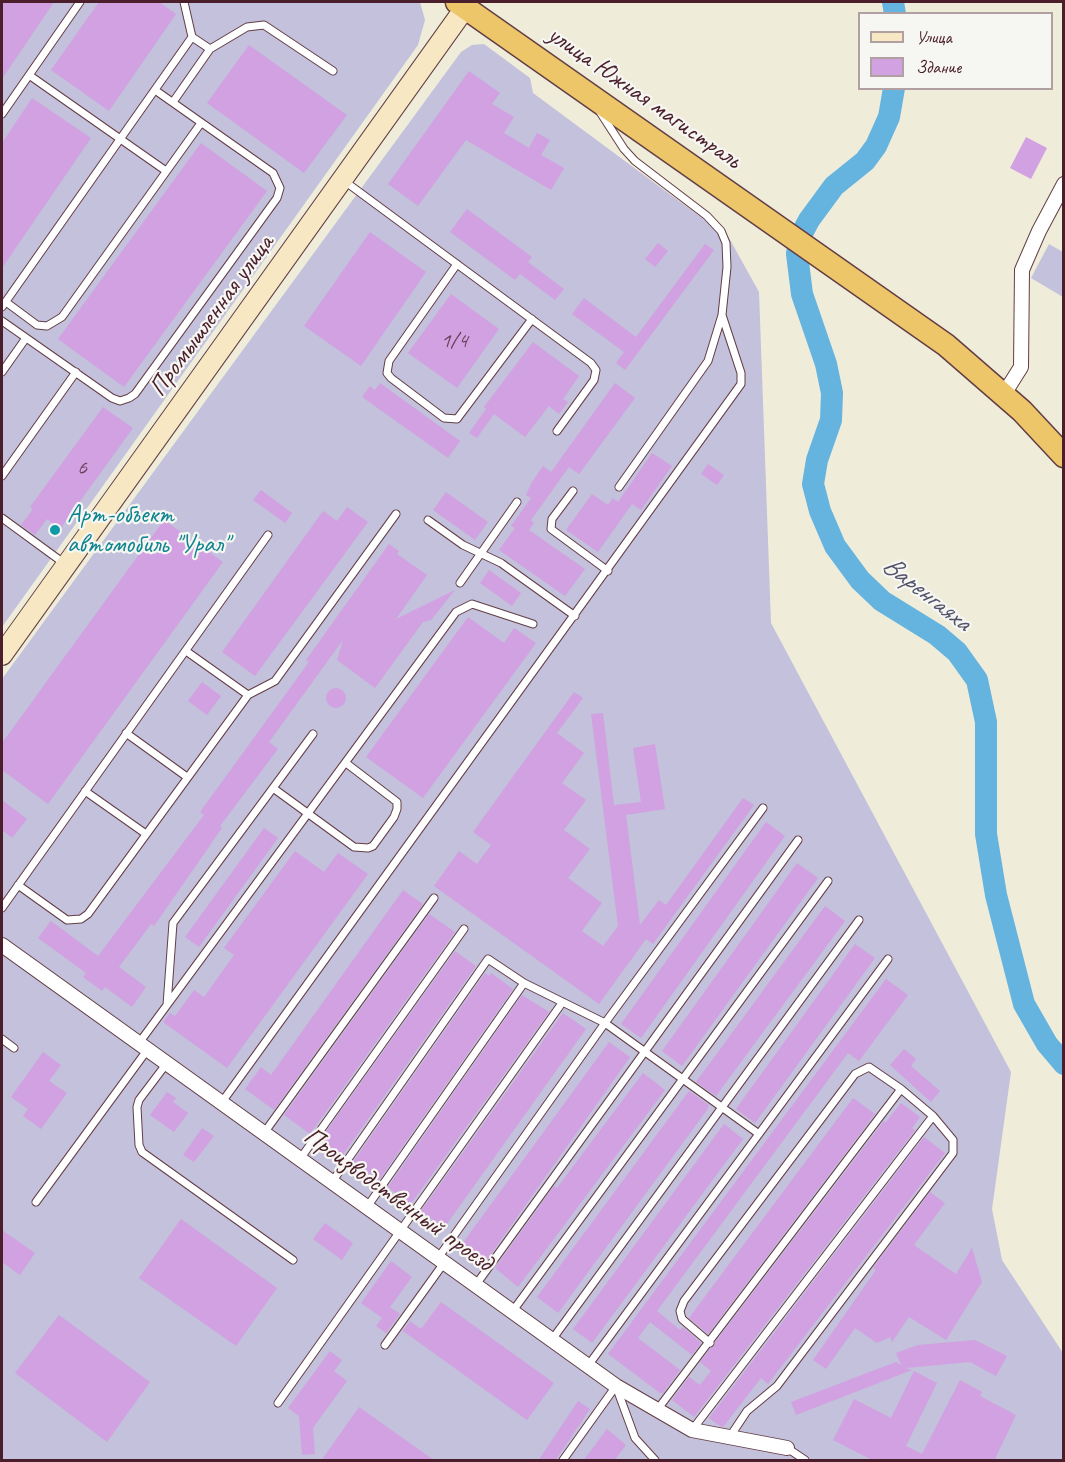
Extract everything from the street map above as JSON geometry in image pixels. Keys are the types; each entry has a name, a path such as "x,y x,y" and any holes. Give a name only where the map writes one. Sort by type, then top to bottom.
{"highway":[{"name":"улица Южная магистраль","path":"461,5 946,345 1004,394"},
{"path":"1004,394 1064,456"}],"main road":[{"name":"Промышленная улица","path":"2,655 343,180 461,5"}],"street":[{"path":"1004,394 1021,367 1022,270 1028,253 1064,184"},
{"name":"Производственный проезд","path":"2,945 616,1386 692,1430 787,1448"}],"lane":[{"path":"2,114 80,2"},
{"path":"183,3 192,37 210,49"},
{"path":"173,102 210,49 247,27 264,25 333,71"},
{"path":"192,37 4,305 37,325 54,323 62,317 201,123"},
{"path":"29,75 166,171"},
{"path":"2,321 112,398 120,400 135,394 277,198 280,188 273,173 155,90"},
{"path":"588,94 624,149 707,216 721,231 726,243 727,267 722,315 708,361 619,487"},
{"path":"343,180 591,363 596,370 594,380 556,430"},
{"path":"457,264 389,361 387,373 444,418 457,419 532,319"},
{"path":"222,1102 741,384 741,373 722,315"},
{"path":"2,372 26,338"},
{"path":"2,476 76,372"},
{"path":"573,490 552,519 552,529 608,571"},
{"path":"460,583 517,502"},
{"path":"18,885 67,920 81,919 88,914 248,695 275,681 396,514"},
{"path":"2,518 66,565"},
{"path":"428,520 463,544 501,563 575,616"},
{"path":"2,908 268,535"},
{"path":"36,1202 144,1046 167,1005 309,815 456,612 472,604 533,624"},
{"path":"186,651 248,695"},
{"path":"126,733 187,777"},
{"path":"167,1005 173,923 313,734"},
{"path":"273,788 354,847 362,849 373,846 394,817 398,809 397,802 346,763"},
{"path":"85,791 146,834"},
{"path":"385,1345 605,1023 763,808"},
{"path":"475,1286 798,840"},
{"path":"512,1312 828,881"},
{"path":"264,1133 434,898"},
{"path":"551,1341 859,920"},
{"path":"300,1159 464,929"},
{"path":"332,1182 488,959 562,1003 605,1023 759,1134"},
{"path":"587,1367 888,959"},
{"path":"367,1207 524,982"},
{"path":"278,1403 562,1003"},
{"path":"2,1039 14,1048"},
{"path":"167,1063 139,1100 137,1107 139,1145 142,1152 293,1260"},
{"path":"710,1343 682,1319 680,1311 684,1301 855,1074 869,1067 901,1089 933,1116 953,1140 953,1153 777,1386 747,1411 729,1438"},
{"path":"657,1410 901,1089"},
{"path":"692,1430 933,1116"},
{"path":"563,1461 616,1386"},
{"path":"616,1386 635,1438 655,1461"},
{"path":"787,1448 805,1461"}],"shaded area":[{"path":"2,2 420,2 425,20 418,45 2,627"},
{"path":"484,44 530,78 533,93 729,238 759,292 771,623 1011,1072 992,1209 1002,1260 1063,1353 1063,1460 2,1460 2,679 461,52 472,45"},
{"path":"1049,244 1063,252 1063,297 1031,278"}],"building":[{"path":"2,2 54,2 2,79"},
{"path":"99,2 159,2 176,14 109,111 51,70"},
{"path":"249,45 347,115 304,173 207,103"},
{"path":"469,71 500,93 492,104 514,117 504,133 529,148 537,133 550,140 541,155 564,168 551,190 466,140 418,206 388,184"},
{"path":"32,98 91,138 2,268 2,143"},
{"path":"1026,137 1047,148 1031,179 1010,168"},
{"path":"201,143 267,191 124,387 58,339"},
{"path":"467,209 532,257 528,262 564,289 555,300 520,274 515,280 450,232"},
{"path":"370,232 426,272 361,366 304,326"},
{"path":"658,243 668,251 655,267 645,259"},
{"path":"705,244 714,250 625,370 616,363 624,352 572,314 584,298 636,337"},
{"path":"451,294 499,329 457,388 408,353"},
{"path":"533,342 579,376 563,399 568,402 559,414 549,406 525,437 494,414 477,438 469,433 486,409 484,407"},
{"path":"380,383 460,441 448,458 362,397 370,386 375,390"},
{"path":"615,383 635,398 579,474 569,467 531,520 534,523 529,530 585,569 565,596 499,550 515,528 511,526 531,498 526,495 543,466 551,472"},
{"path":"103,407 133,428 60,529 47,519 35,535 15,521 21,525 33,509 30,507"},
{"path":"652,453 672,466 641,510 632,504 598,552 566,530 592,494 608,505 613,498 618,502"},
{"path":"708,464 724,475 717,485 701,474"},
{"path":"261,490 292,513 285,523 253,500"},
{"path":"446,492 488,522 475,540 433,510"},
{"path":"347,507 368,522 255,676 222,652 323,511 337,521"},
{"path":"164,520 223,562 48,804 2,770 2,743"},
{"path":"389,544 399,551 397,554 427,575 396,619 455,590 431,620 423,622 375,688 337,660 343,640 269,742 278,749 220,826 222,828 154,926 151,924 119,967 146,987 132,1007 105,987 102,991 83,977 86,973 38,938 51,921 98,956 204,815 200,812 309,662 306,660"},
{"path":"489,570 521,593 512,606 480,583"},
{"path":"468,617 504,643 514,628 536,643 423,798 366,757"},
{"path":"202,682 221,696 207,715 188,701"},
{"path":"336,688 343,691 346,698 343,705 336,708 329,705 326,698 329,691"},
{"path":"574,692 583,698 557,733 584,753 562,783 586,800 564,830 590,849 568,878 602,903 582,931 603,946 618,926 591,714 603,713 614,805 641,802 633,748 655,744 665,809 626,815 640,925 659,900 666,905 743,798 754,805 653,944 646,939 599,1004 434,886 459,851 477,864 491,845 473,832"},
{"path":"2,800 27,819 12,838 2,830"},
{"path":"766,822 785,836 641,1038 621,1024"},
{"path":"264,828 278,838 199,947 185,937"},
{"path":"295,851 324,872 338,853 368,874 227,1068 163,1022 170,1013 175,1016 194,990 204,997 234,955 224,948"},
{"path":"797,863 818,878 682,1066 662,1051"},
{"path":"403,890 423,904 274,1110 245,1089 261,1067 271,1075"},
{"path":"825,906 845,921 716,1096 696,1082"},
{"path":"429,914 455,932 310,1134 284,1115"},
{"path":"855,944 875,958 755,1123 736,1109"},
{"path":"455,951 476,966 342,1156 320,1140"},
{"path":"485,973 489,976 491,973 513,989 379,1180 353,1162"},
{"path":"886,979 908,995 859,1061 848,1053 657,1311 680,1330 683,1327 701,1343 692,1355 650,1322 638,1338 680,1370 663,1393 660,1393 608,1354"},
{"path":"522,995 549,1012 410,1205 388,1187"},
{"path":"563,1013 586,1029 444,1228 421,1211"},
{"path":"609,1042 630,1057 486,1261 462,1244"},
{"path":"904,1049 916,1059 911,1066 940,1091 931,1102 890,1065"},
{"path":"43,1052 61,1065 49,1081 67,1093 41,1129 23,1116 28,1109 11,1097"},
{"path":"643,1073 665,1090 518,1287 495,1268 554,1186 557,1188"},
{"path":"689,1091 709,1105 707,1110 558,1313 537,1297"},
{"path":"167,1092 176,1098 173,1102 188,1113 174,1132 150,1115"},
{"path":"853,1098 875,1114 708,1334 689,1318"},
{"path":"901,1103 920,1117 912,1128 915,1130 694,1417 672,1400 689,1377 700,1385 711,1371 700,1362 884,1121 886,1122"},
{"path":"724,1124 743,1139 592,1343 573,1329"},
{"path":"202,1128 214,1136 194,1162 183,1155"},
{"path":"924,1137 945,1153 768,1384 761,1378 723,1427 709,1418"},
{"path":"930,1192 945,1203 914,1245 956,1274 972,1248 982,1282 946,1340 909,1317 892,1342 890,1337 877,1343 855,1328 826,1369 813,1360 876,1270 873,1268"},
{"path":"181,1219 277,1288 236,1346 139,1278"},
{"path":"325,1223 353,1243 342,1260 313,1239"},
{"path":"2,1230 35,1253 20,1275 2,1262"},
{"path":"391,1261 412,1277 390,1307 400,1314 386,1333 376,1326 382,1318 361,1303"},
{"path":"441,1302 554,1383 527,1420 403,1331 396,1340 410,1321 421,1329"},
{"path":"59,1315 150,1382 107,1442 15,1373"},
{"path":"975,1340 1007,1356 996,1376 970,1362 906,1368 912,1370 796,1415 791,1402 896,1362 901,1365 896,1353 918,1345"},
{"path":"330,1351 342,1360 334,1371 347,1381 313,1428 315,1454 302,1455 299,1416 288,1408"},
{"path":"914,1371 937,1383 906,1446 922,1454 960,1380 982,1392 980,1396 1016,1415 994,1461 874,1461 833,1440 854,1399 891,1418"},
{"path":"578,1401 590,1409 555,1461 538,1461"},
{"path":"359,1407 435,1461 321,1461"},
{"path":"607,1429 626,1445 614,1461 583,1461"}],"waterway":[{"name":"Варенгаяха","path":"893,2 895,12"},
{"name":"Варенгаяха","path":"894,90 889,117 876,146 865,161 834,186 809,220 800,237 797,254 802,294 826,364 832,393 831,420 817,460 813,484 820,511 835,546 860,580 882,601 937,635 957,652 977,680 986,722 986,834 996,895 1024,1004 1047,1044 1064,1064"}],"place":[{"name":"Арт-объект автомобиль \"Урал\"","path":"55,530"}]}
